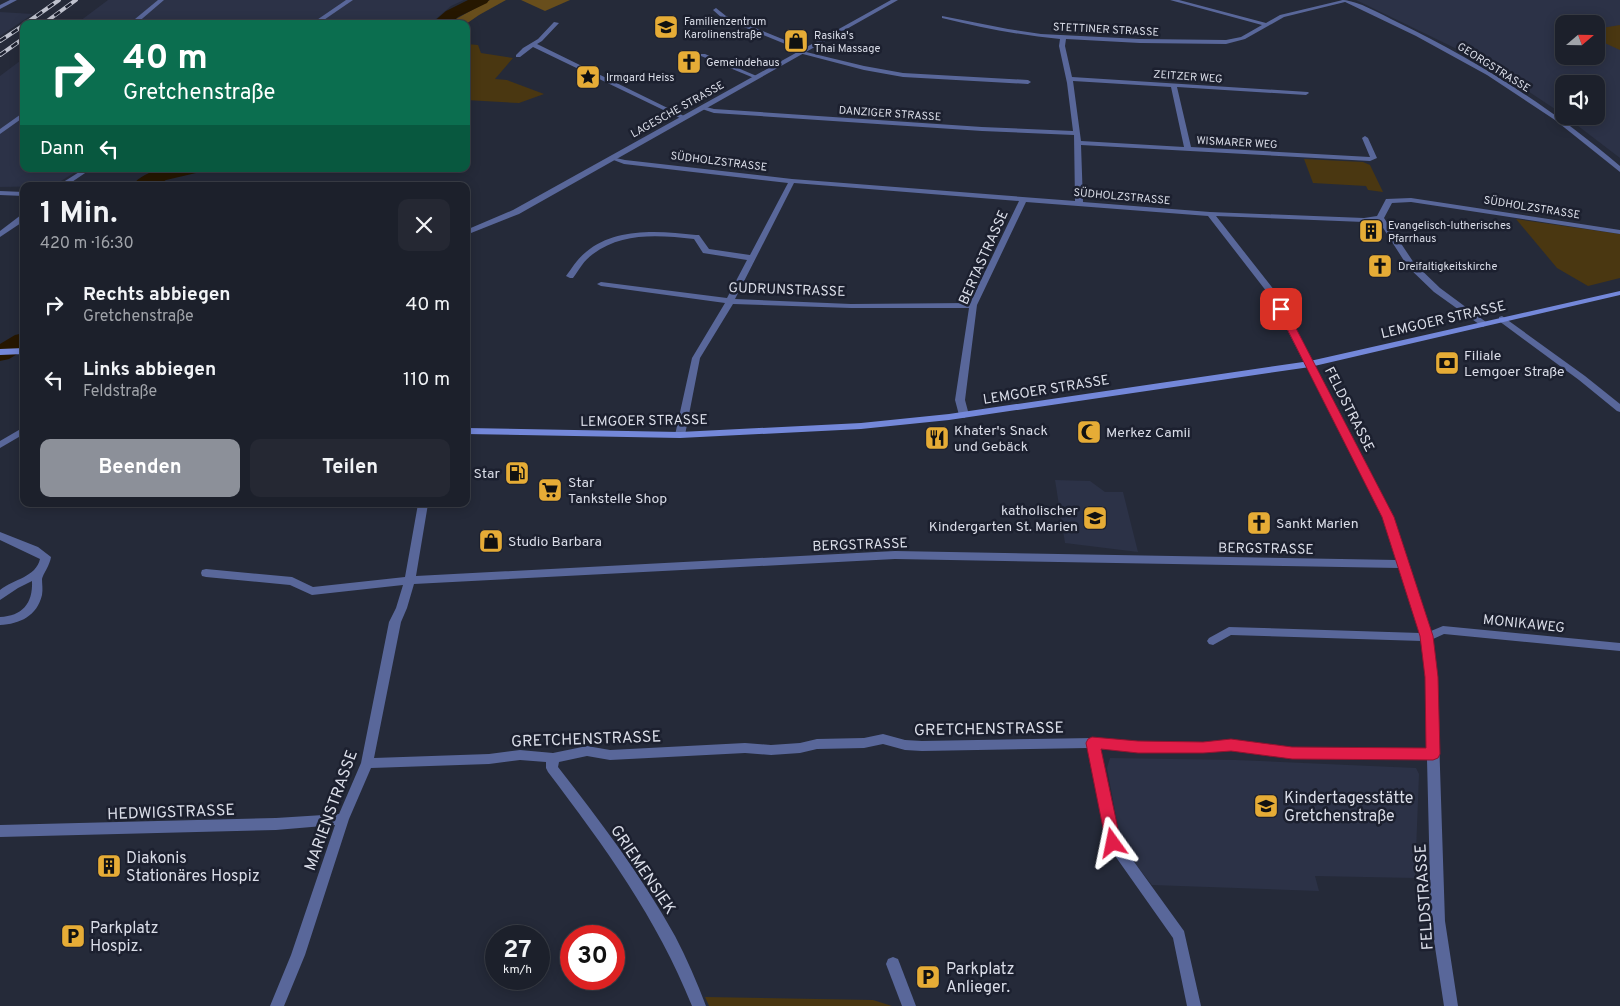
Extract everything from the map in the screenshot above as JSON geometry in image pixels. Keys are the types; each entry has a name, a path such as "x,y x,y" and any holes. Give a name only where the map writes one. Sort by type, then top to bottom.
{"main road":[{"name":"LEMGOER STRASSE","path":"470,431 680,435 861,426 964,415 1310,364 1620,293"},
{"path":"0,352 19,351"}],"street":[{"path":"0,7 14,0"},
{"path":"137,20 161,0"},
{"path":"320,20 350,0"},
{"name":"LAGESCHE STRASSE","path":"470,231 516,212 895,0"},
{"path":"1172,0 1265,24"},
{"name":"STETTINER STRASSE","path":"944,17 994,30 1063,38 1226,42 1243,38 1282,16 1345,0"},
{"name":"GEORGSTRASSE","path":"1345,0 1406,28 1482,69 1548,114 1620,170"},
{"path":"716,10 724,17 803,51 864,68 897,74 990,84 1028,82"},
{"path":"518,56 525,49 534,45 556,22"},
{"path":"1063,38 1062,46 1077,132 1079,203"},
{"path":"534,45 684,118"},
{"path":"703,55 756,77"},
{"name":"ZEITZER WEG","path":"1069,79 1306,93"},
{"path":"1174,86 1188,150"},
{"name":"DANZIGER STRASSE","path":"702,108 714,111 888,124 1077,132"},
{"path":"0,132 20,117"},
{"name":"WISMARER WEG","path":"1077,143 1374,158 1365,138"},
{"name":"SÜDHOLZSTRASSE","path":"612,158 624,162 792,181 1210,214 1364,220 1380,218 1389,201 1411,200 1620,232"},
{"path":"67,182 83,172"},
{"path":"680,435 696,358 730,301 792,181"},
{"path":"0,193 20,194"},
{"name":"BERTASTRASSE","path":"964,415 960,400 973,305 1024,199"},
{"name":"FELDSTRASSE","path":"1210,214 1274,295 1310,364 1388,517 1427,636 1431,677 1438,921 1451,1006"},
{"path":"1380,218 1411,265 1438,290 1484,324"},
{"path":"0,235 20,220"},
{"path":"570,276 589,252 612,240 636,233 696,237 706,251 752,258"},
{"name":"GUDRUNSTRASSE","path":"601,284 730,301 851,306 973,305"},
{"path":"1502,320 1582,378 1620,409"},
{"path":"0,445 20,432"},
{"name":"MARIENSTRASSE","path":"277,1006 298,955 343,819 367,763 395,622 402,609 410,580 422,507"},
{"path":"0,536 46,557 45,566 37,577 9,587 0,596"},
{"name":"BERGSTRASSE","path":"206,573 292,581 312,592 410,580 895,555 1402,564"},
{"path":"0,621 14,620 27,613 37,596 37,577"},
{"name":"MONIKAWEG","path":"1427,636 1444,630 1620,647"},
{"path":"1213,640 1229,631 1427,636"},
{"name":"GRETCHENSTRASSE","path":"367,763 490,759 520,755 554,758 587,751 610,755 745,748 771,750 800,748 817,744 864,743 883,739 905,745 922,746 1048,746 1092,743 1138,747 1203,748 1231,745 1292,753 1433,754"},
{"path":"1092,743 1113,843 1179,936 1194,1006"},
{"name":"GRIEMENSIEK","path":"554,758 552,768 629,875 661,924 699,1006"},
{"name":"HEDWIGSTRASSE","path":"0,831 276,824 343,819"},
{"path":"893,964 909,1006"}],"shaded area":[{"path":"108,0 464,0 451,6 435,20 81,20"},
{"path":"490,0 506,0 470,21 454,20"},
{"path":"521,0 570,0 545,11"},
{"path":"1356,0 1620,0 1620,158 1577,125 1605,125 1605,75 1555,75 1555,109 1511,80 1463,52"},
{"path":"0,12 33,14 24,20 20,20 20,23 0,36"},
{"path":"1620,25 1620,50 1605,43 1605,28"},
{"path":"470,44 478,45 481,53 513,58 495,79 507,80 544,94 519,103 470,100"},
{"path":"20,61 20,172 75,172 59,182 20,182 20,187 0,187 0,76"},
{"path":"1304,159 1363,162 1370,165 1383,192 1368,190 1366,186 1313,183"},
{"path":"1516,219 1620,234 1620,278 1588,286 1557,268"},
{"name":"katholischer Kindergarten St. Marien","path":"1055,480 1090,481 1105,492 1123,492 1138,552 1065,543"},
{"name":"Kindertagesstätte Gretchenstraße","path":"1110,758 1236,760 1416,768 1419,774 1415,878 1315,876 1319,891 1152,885 1129,856 1120,838 1107,768"},
{"path":"705,997 873,1000 892,1006 709,1006"}],"waterway":[{"path":"444,20 452,14 481,0"},
{"path":"149,182 160,175 174,172"},
{"path":"0,354 20,342"}],"railway":[{"path":"31,20 59,0"},
{"path":"48,20 76,0"},
{"path":"0,41 20,28"},
{"path":"0,55 20,41"}],"place":[{"name":"Familienzentrum Karolinenstraße","path":"666,27"},
{"name":"Rasika's Thai Massage","path":"796,41"},
{"name":"Gemeindehaus","path":"689,62"},
{"name":"Irmgard Heiss","path":"588,77"},
{"name":"Evangelisch-lutherisches Pfarrhaus","path":"1371,231"},
{"name":"Dreifaltigkeitskirche","path":"1380,266"},
{"name":"Filiale Lemgoer Straße","path":"1447,363"},
{"name":"Merkez Camii","path":"1089,432"},
{"name":"Khater's Snack und Gebäck","path":"937,438"},
{"name":"Star","path":"517,473"},
{"name":"Star Tankstelle Shop","path":"550,490"},
{"name":"katholischer Kindergarten St. Marien","path":"1095,518"},
{"name":"Sankt Marien","path":"1259,523"},
{"name":"Studio Barbara","path":"491,541"},
{"name":"Kindertagesstätte Gretchenstraße","path":"1266,806"},
{"name":"Diakonis Stationäres Hospiz","path":"109,866"},
{"name":"Parkplatz Hospiz.","path":"73,936"},
{"name":"Parkplatz Anlieger.","path":"928,977"}],"route":[{"path":"1113,843 1092,743 1138,747 1203,748 1231,745 1292,753 1433,754 1431,677 1427,636 1388,517 1281,309"}]}
